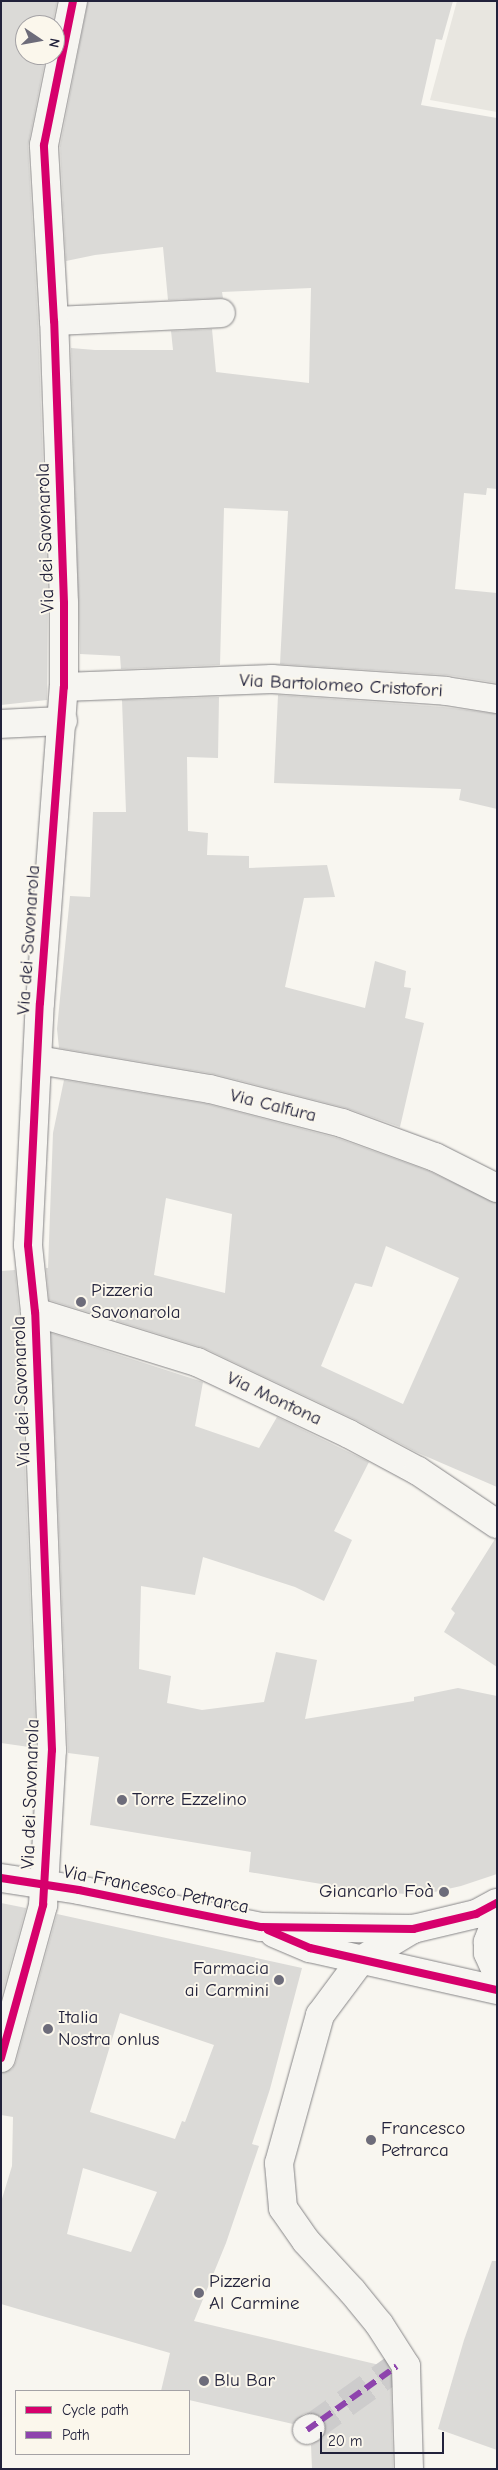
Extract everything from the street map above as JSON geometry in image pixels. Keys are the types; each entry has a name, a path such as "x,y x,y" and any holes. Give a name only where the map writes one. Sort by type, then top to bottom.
{"street":[{"name":"Via dei Savonarola","path":"1,2058 43,1905 52,1750 35,1312 28,1245 40,1003 63,721 64,687 64,604 54,321 44,145 73,1"},
{"path":"54,321 221,313"},
{"name":"Via Bartolomeo Cristofori","path":"64,687 272,679 446,692 497,699"},
{"path":"1,724 63,721"},
{"name":"Via Calfura","path":"38,1060 210,1089 342,1124 436,1156 497,1188"},
{"name":"Via Montona","path":"35,1312 197,1362 349,1434 418,1471 497,1524"},
{"name":"Via Francesco Petrarca","path":"1,1878 45,1884 261,1927 413,1929 476,1914 497,1903"},
{"name":"Via Francesco Petrarca","path":"261,1927 310,1948 361,1960 490,1983 491,1964 488,1947 497,1918"},
{"path":"409,2469 399,2367 379,2324 352,2291 306,2241 283,2208 279,2163 320,2015 361,1960 413,1929"}],"shaded area":[{"path":"457,1 497,1 497,112 430,100"}],"building":[{"path":"1,1 57,1 54,15 15,15 15,65 44,65 28,146 38,322 48,603 47,700 1,705"},
{"path":"88,1 453,1 442,40 436,39 421,105 497,118 497,489 487,488 486,495 464,493 455,589 497,593 497,683 447,675 280,664 288,511 224,508 220,665 121,669 120,656 80,654 71,348 95,350 173,350 171,331 212,329 216,372 309,383 311,288 222,292 223,298 168,300 163,247 95,255 66,261 60,146"},
{"path":"278,695 444,707 497,714 497,809 459,800 461,789 274,783"},
{"path":"219,697 218,758 187,757 188,831 208,833 207,855 249,856 249,868 327,865 335,897 304,898 285,987 365,1008 375,961 406,971 404,987 411,988 405,1018 424,1023 400,1127 346,1108 214,1074 59,1048 57,1029 70,896 90,897 93,812 126,812 122,700"},
{"path":"64,1080 207,1104 337,1138 429,1171 497,1203 497,1487 416,1452 356,1420 204,1348 49,1300 46,1268 48,1268 53,1133","holes":["166,1198 232,1214 225,1293 154,1275","386,1246 459,1278 403,1404 321,1366 355,1283 372,1287"]},
{"path":"15,1270 19,1313 36,1748 1,1743 1,1271"},
{"path":"51,1333 203,1382 195,1426 259,1448 277,1417 369,1462 334,1531 352,1540 324,1601 295,1587 203,1557 195,1595 141,1586 139,1669 171,1676 167,1703 202,1710 264,1702 276,1652 317,1660 305,1719 414,1701 414,1697 458,1688 497,1696 497,1874 461,1886 421,1895 363,1891 249,1872 251,1852 90,1825 99,1757 68,1753"},
{"path":"495,1539 497,1540 497,1667 444,1632 455,1613 451,1609"},
{"path":"1,1903 26,1908 1,1998"},
{"path":"57,1914 302,1968 270,2089 252,2144 259,2146 226,2243 194,2321 388,2367 391,2371 393,2469 312,2469 311,2445 324,2437 326,2429 325,2421 319,2415 311,2412 304,2414 293,2424 190,2400 190,2390 161,2390 170,2353 1,2304 1,2202 12,2166 13,2117 1,2115 1,2073 12,2069 16,2062","holes":["120,2013 214,2045 185,2122 182,2121 175,2139 90,2112","83,2168 157,2192 131,2252 67,2234"]},
{"path":"492,2261 497,2261 497,2450 438,2429 464,2340"}],"tunnel":[{"path":"311,2428 395,2368"}],"marked path":[{"path":"307,2430 397,2366"}],"cycle path":[{"path":"1,2058 43,1905 52,1750 35,1312 28,1245 40,1003 64,687 64,603 54,321 44,145 73,1"},
{"path":"1,1878 79,1890 261,1927 413,1929 476,1914 497,1903"},
{"path":"268,1930 310,1948 497,1990"}],"place":[{"name":"Pizzeria Savonarola","path":"81,1302"},
{"name":"Torre Ezzelino","path":"122,1800"},
{"name":"Giancarlo Foà","path":"444,1892"},
{"name":"Farmacia ai Carmini","path":"279,1980"},
{"name":"Italia Nostra onlus","path":"48,2029"},
{"name":"Francesco Petrarca","path":"371,2140"},
{"name":"Pizzeria Al Carmine","path":"199,2293"},
{"name":"Blu Bar","path":"204,2381"}]}
